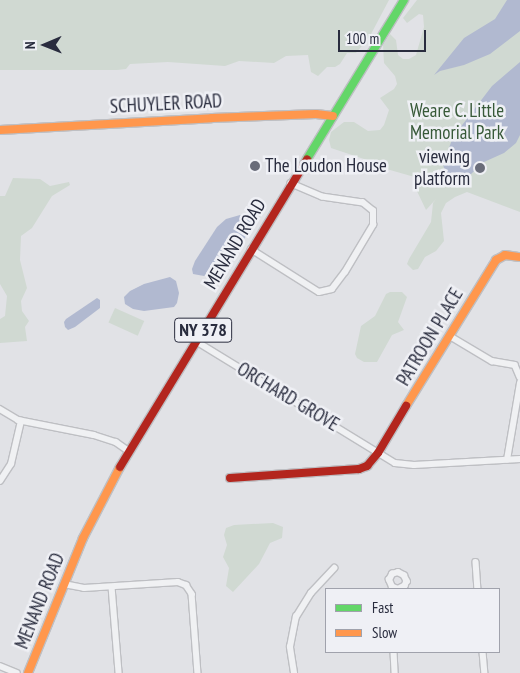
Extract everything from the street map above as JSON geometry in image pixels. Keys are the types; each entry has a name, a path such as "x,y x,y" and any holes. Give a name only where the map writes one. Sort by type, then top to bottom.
{"main road":[{"name":"MENAND ROAD","path":"28,673 98,506 129,451 404,0"},
{"name":"SCHUYLER ROAD","path":"0,130 212,118 316,114 333,116"},
{"name":"PATROON PLACE","path":"230,478 359,469 367,466 378,453 496,260 505,255 520,258"}],"street":[{"path":"252,249 319,292 332,289 345,272 373,225 375,217 372,209 363,203 313,194 291,184"},
{"path":"450,336 492,361 514,365 519,370 520,376"},
{"name":"ORCHARD GROVE","path":"196,341 378,453"},
{"path":"507,460 520,383"},
{"path":"0,409 21,421 94,435 116,442 129,451"},
{"path":"0,481 11,464 21,421"},
{"path":"378,453 392,461 407,465 520,460"},
{"path":"476,562 478,588"},
{"path":"294,673 290,647 296,616 311,593 334,568"},
{"path":"64,584 82,588 178,582 188,586 192,594 198,673"},
{"path":"112,586 119,673"},
{"path":"394,653 395,673"},
{"path":"483,653 485,673"},
{"path":"0,666 17,673"}],"green space":[{"path":"0,0 389,0 370,36 356,53 347,53 340,64 335,67 327,67 318,76 311,72 308,55 286,56 274,63 239,61 225,66 168,62 130,64 126,69 117,70 0,70"},
{"name":"Weare C. Little Memorial Park","path":"417,0 520,0 520,212 467,192 455,197 446,203 441,213 444,241 436,251 425,257 418,269 413,270 407,264 431,222 433,203 436,199 426,210 414,185 425,180 369,164 370,161 331,148 329,140 331,132 344,122 354,122 368,131 380,130 384,125 389,110 380,98 394,89 397,84 395,76 384,63 383,45 390,34 396,40 398,55 403,59 409,59 416,55 424,27 423,15 419,14 407,23 403,18"},
{"path":"13,178 40,179 50,186 69,182 70,185 52,196 32,228 21,236 20,260 27,288 21,301 22,311 29,321 25,327 27,341 0,343 0,319 5,316 7,296 0,284 0,196 5,196"},
{"path":"402,292 407,297 398,322 404,330 392,335 377,362 364,362 357,358 355,354 361,326 375,316 386,294"},
{"path":"115,308 144,321 138,336 108,323"},
{"path":"273,523 283,527 282,538 270,543 259,564 233,592 226,586 229,568 223,557 227,545 224,535 226,528 234,525"}],"water":[{"path":"507,0 520,0 520,31 490,54 464,65 440,71 434,75 464,38 495,19"},
{"path":"520,62 520,135 516,143 504,153 484,162 471,174 455,178 448,175 443,164 453,137 492,86"},
{"path":"240,215 250,217 254,221 254,225 242,242 212,271 204,276 193,274 192,269 195,261 217,227 226,219"},
{"path":"170,277 176,281 179,293 174,307 144,311 133,309 125,304 124,297 130,291 144,284"},
{"path":"97,298 100,300 100,308 75,327 68,330 65,327 64,322 66,319"}],"waterway":[{"path":"430,184 446,172"}],"traffic: fast":[{"path":"307,159 404,0"}],"traffic: slow":[{"path":"0,130 212,118 316,114 333,116"},
{"path":"406,406 496,260 505,255 520,257"},
{"path":"28,673 83,538 120,467"}],"traffic: jam":[{"path":"120,467 307,159"},
{"path":"230,478 359,469 367,466 378,453 406,406"}],"place":[{"name":"The Loudon House","path":"255,166"},
{"name":"viewing platform","path":"480,168"}]}
